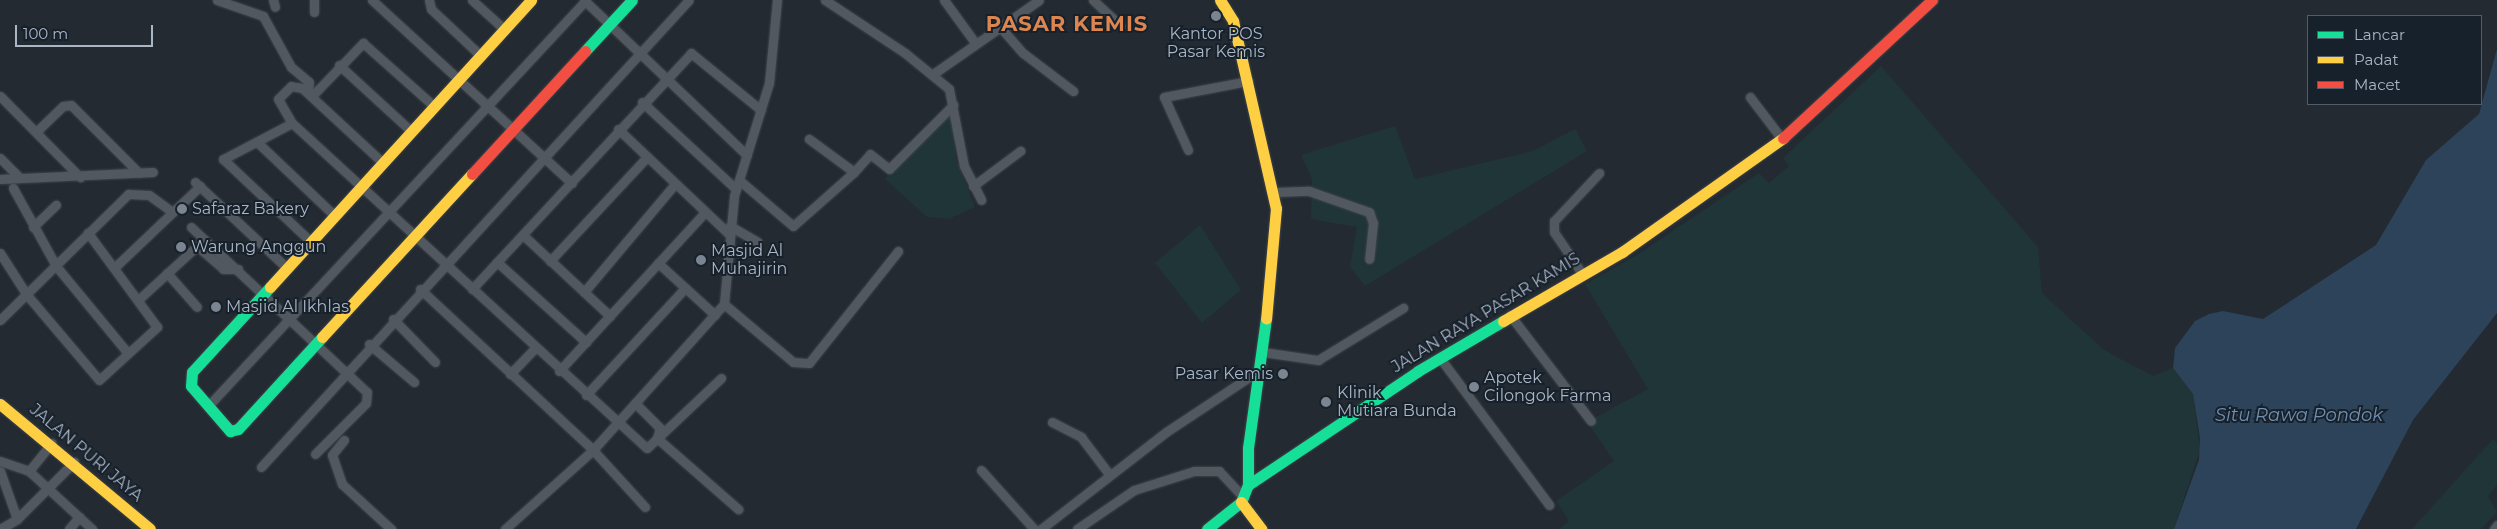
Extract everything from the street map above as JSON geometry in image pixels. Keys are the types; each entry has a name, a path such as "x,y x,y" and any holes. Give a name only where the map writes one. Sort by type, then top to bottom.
{"street":[{"path":"217,0 255,10 272,26 291,67 309,82 305,91"},
{"path":"314,0 314,12"},
{"path":"372,0 572,183"},
{"path":"429,0 432,10 480,55"},
{"path":"472,0 504,30"},
{"path":"531,0 192,372 191,386 230,431 238,428 632,0"},
{"path":"209,405 386,210 585,0 747,155"},
{"path":"260,467 344,371 445,264 638,52 689,0"},
{"path":"505,529 593,450 724,304 729,230 738,184 761,110 773,60 777,0"},
{"path":"825,0 933,74 949,89 964,166 981,200"},
{"path":"944,0 976,44"},
{"path":"933,74 1001,28 1038,0"},
{"path":"1093,0 1120,26"},
{"path":"1207,529 1243,500 1248,485 1258,371 1263,352 1273,271 1275,192 1233,21 1220,0"},
{"name":"JALAN RAYA PASAR KAMIS","path":"1248,485 1440,358 1581,272 1658,229 1782,140 1932,0"},
{"path":"1001,28 1023,53 1073,91"},
{"path":"305,91 367,44 434,106"},
{"path":"472,289 572,183 665,77 691,53 761,110"},
{"path":"339,65 411,131"},
{"path":"1188,150 1164,97 1248,81"},
{"path":"382,162 305,91 291,86 277,101 292,123 416,236 559,371 648,449 721,378"},
{"path":"0,96 80,177"},
{"path":"1750,97 1782,140"},
{"path":"642,102 738,184 793,226 854,172 870,154 889,169 953,105"},
{"path":"36,132 63,106 71,105 139,173"},
{"path":"292,123 222,158 310,241"},
{"path":"618,129 646,158 706,212 729,230 758,242"},
{"path":"809,139 854,172"},
{"path":"257,142 334,214"},
{"path":"973,186 1020,151"},
{"path":"0,158 19,177"},
{"path":"550,261 646,158"},
{"path":"0,178 80,177 152,172"},
{"path":"1581,272 1554,232 1554,221 1599,173"},
{"path":"114,268 197,184 287,268"},
{"path":"584,292 675,184"},
{"path":"12,188 56,266 127,352"},
{"path":"1275,192 1308,191 1369,212 1373,223 1369,259"},
{"path":"0,320 128,194 149,195 171,211"},
{"path":"33,227 56,205"},
{"path":"559,371 706,212"},
{"path":"191,227 264,292 367,392 368,400 315,454"},
{"path":"0,253 27,294 96,380 157,327 88,233"},
{"path":"523,235 610,316"},
{"path":"138,300 198,246 223,269 238,269"},
{"path":"724,304 793,362 809,363 898,251"},
{"path":"497,262 586,342"},
{"path":"658,263 715,314"},
{"path":"167,273 197,307"},
{"path":"586,395 684,288"},
{"path":"420,290 593,450 645,507"},
{"path":"1263,352 1318,360 1402,308"},
{"path":"1510,315 1590,421"},
{"path":"393,319 435,362"},
{"path":"370,344 414,382"},
{"path":"510,374 535,348"},
{"path":"1440,358 1549,505"},
{"path":"1044,528 1109,474 1258,371"},
{"path":"635,403 660,428 658,440"},
{"name":"JALAN PURI JAYA","path":"0,404 49,446 74,462 150,529"},
{"path":"1052,422 1081,437 1109,474"},
{"path":"344,440 332,455 334,469 342,484 391,529"},
{"path":"658,440 738,509"},
{"path":"30,470 49,446"},
{"path":"0,461 30,470 92,529"},
{"path":"0,529 17,519 74,462"},
{"path":"981,470 1034,529"},
{"path":"0,471 17,519"},
{"path":"1077,529 1134,490 1194,471 1218,471 1243,500 1261,529"},
{"path":"69,529 79,518"},
{"path":"2494,529 2497,525"}],"green space":[{"path":"1881,66 2038,247 2042,293 2104,350 2153,376 2173,368 2193,394 2200,450 2174,529 1559,529 1569,521 1556,501 1614,461 1587,422 1648,389 1585,284 1637,255 1759,173 1769,183 1789,166 1783,158"},
{"path":"952,109 956,159 975,207 949,219 927,217 885,179"},
{"path":"1395,126 1415,179 1533,151 1575,129 1587,151 1365,286 1350,267 1357,227 1311,219 1312,179 1301,155"},
{"path":"1200,225 1241,290 1202,323 1155,263"},
{"path":"2493,439 2497,443 2497,485 2488,496 2497,512 2481,529 2412,529"}],"water":[{"name":"Situ Rawa Pondok","path":"2497,49 2497,313 2413,420 2356,529 2174,529 2199,460 2200,438 2193,394 2173,368 2175,348 2195,321 2209,314 2223,311 2263,319 2376,245 2426,160 2479,114"}],"traffic: fast":[{"path":"585,51 632,0"},
{"path":"270,287 192,372 191,386 230,431 238,429 322,337"},
{"path":"1207,529 1241,502 1248,485 1248,448 1266,319"},
{"path":"1248,485 1418,371 1503,321"}],"traffic: slow":[{"path":"270,287 531,0"},
{"path":"1220,0 1233,21 1276,208 1266,319"},
{"path":"1503,321 1622,252 1783,138"},
{"path":"322,337 472,174"},
{"path":"0,404 150,529"},
{"path":"1241,502 1261,529"}],"traffic: jam":[{"path":"1783,138 1932,0"},
{"path":"472,174 585,51"}],"place":[{"name":"Kantor POS Pasar Kemis","path":"1216,16"},
{"name":"Safaraz Bakery","path":"182,209"},
{"name":"Warung Anggun","path":"181,247"},
{"name":"Masjid Al Muhajirin","path":"701,260"},
{"name":"Masjid Al Ikhlas","path":"216,307"},
{"name":"Pasar Kemis","path":"1283,374"},
{"name":"Apotek Cilongok Farma","path":"1474,387"},
{"name":"Klinik Mutiara Bunda","path":"1326,402"}],"district":[{"name":"PASAR KEMIS","path":"1067,24"}]}
